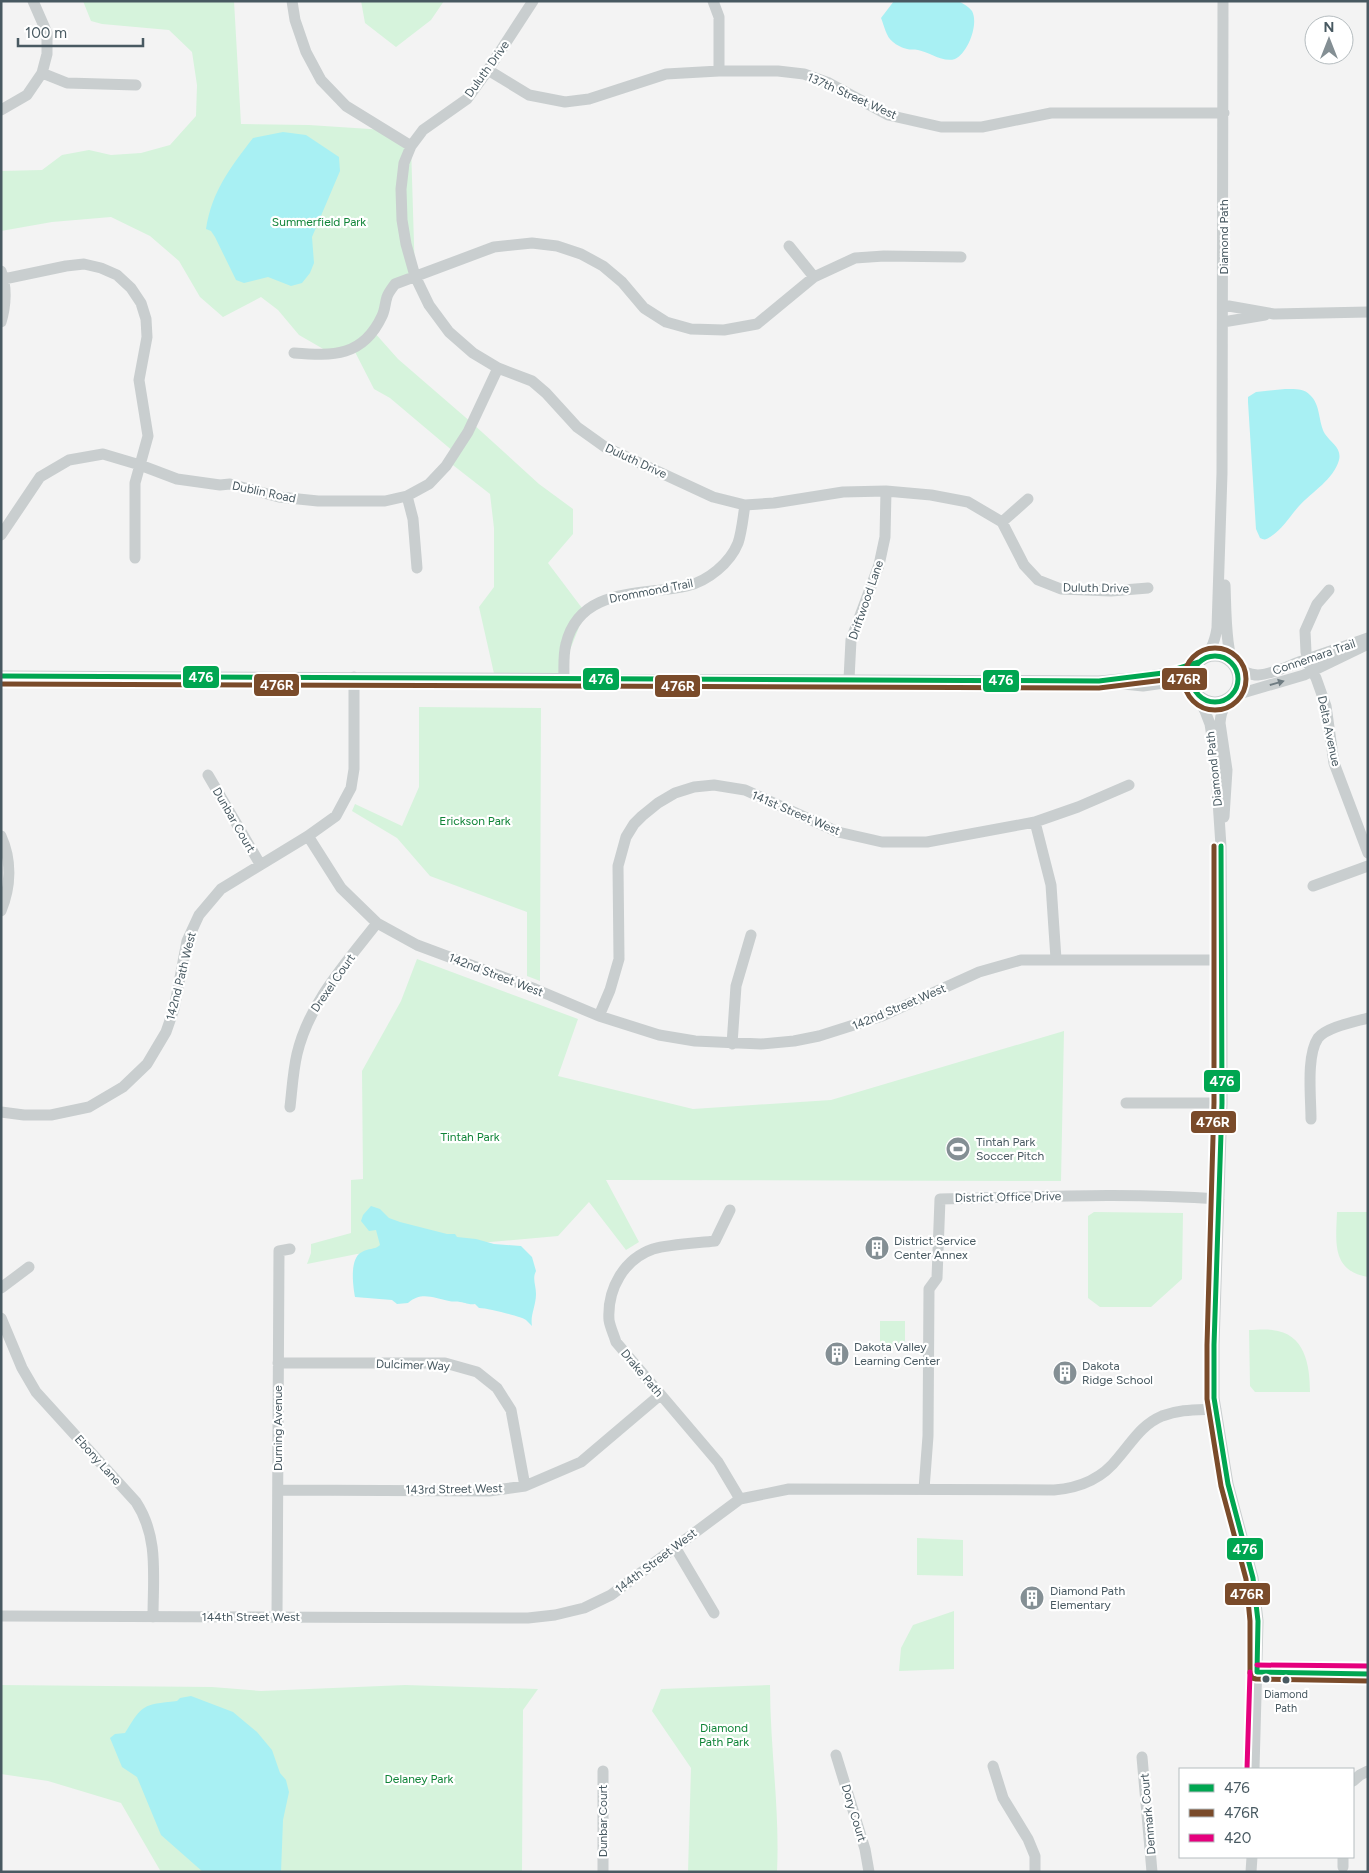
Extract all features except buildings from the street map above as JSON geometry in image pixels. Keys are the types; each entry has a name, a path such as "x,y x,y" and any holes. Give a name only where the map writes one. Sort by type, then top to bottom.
{"street":[{"path":"1,110 27,94 42,73 47,54 47,34 33,1"},
{"path":"292,1 295,20 306,52 322,80 346,106 411,146"},
{"name":"Duluth Drive","path":"533,1 468,98 423,130 411,146 404,163 401,189 402,220 415,276 429,305 448,332 473,353 498,368 532,381 546,393 576,427 605,447 714,498 745,505 774,503 843,492 886,491 931,495 968,502 1002,522 1024,565 1038,580 1062,589 1110,591 1148,588"},
{"path":"713,1 719,17 719,71"},
{"name":"Diamond Path","path":"1223,1 1222,473 1217,628 1213,647 1193,670 1192,676 1194,688 1210,724 1216,756 1221,846 1222,1103 1214,1398 1228,1484 1253,1578 1258,1621 1254,1768"},
{"name":"137th Street West","path":"488,70 529,95 565,102 589,99 666,74 719,71 778,71 804,74 829,83 888,115 941,127 982,127 1050,113 1224,113"},
{"path":"42,73 67,83 136,85"},
{"path":"294,353 325,356 344,352 358,346 374,332 383,314 387,296 395,284 494,247 532,243 557,246 581,254 603,266 622,282 644,308 666,322 691,329 724,330 757,324 814,277 855,258 884,256 961,257"},
{"path":"789,246 814,277"},
{"path":"1,322 5,306 3,275 66,266 84,264 101,268 117,275 131,288 141,303 146,319 147,337 139,380 148,436 135,483 136,558"},
{"path":"1223,305 1274,314"},
{"path":"1223,322 1274,314 1368,312"},
{"name":"Dublin Road","path":"1,535 40,477 69,460 103,454 177,479 220,485 230,484 260,493 289,498 318,501 384,501 407,496 429,484 446,466 468,432 498,368"},
{"name":"Diamond Path","path":"1221,846 1227,793 1227,770 1220,723 1225,705 1235,692 1237,681 1226,623 1222,473"},
{"name":"Driftwood Lane","path":"849,679 852,640 856,623 879,566 885,537 886,491"},
{"path":"407,496 413,519 417,568"},
{"path":"1002,522 1028,499"},
{"name":"Drommond Trail","path":"564,679 565,645 580,617 592,606 608,598 688,586 704,580 718,570 730,557 738,542 745,505"},
{"name":"Delta Avenue","path":"1329,590 1317,604 1305,631 1310,665 1326,706 1334,763 1368,853"},
{"name":"Connemara Trail","path":"1231,697 1310,665 1368,638"},
{"name":"Connemara Trail","path":"1234,664 1238,669 1257,675 1310,665 1368,645"},
{"path":"1,676 1099,681 1156,675 1217,656 1228,659 1234,664"},
{"name":"142nd Path West","path":"1,1112 24,1116 51,1116 89,1107 123,1087 147,1064 166,1032 174,1009 187,941 198,915 221,889 308,836 336,816 351,788 354,769 354,677"},
{"path":"1099,681 1129,686 1177,682 1186,684 1203,700 1221,702 1231,697"},
{"name":"Dunbar Court","path":"208,775 260,864"},
{"name":"141st Street West","path":"599,1016 610,990 619,959 618,866 626,837 634,824 642,816 658,803 675,793 694,787 714,785 745,790 838,832 882,842 927,842 1035,822 1078,807 1128,785"},
{"path":"1035,822 1051,885 1056,959"},
{"path":"1,836 7,849 9,884 1,911"},
{"name":"142nd Street West","path":"308,836 341,888 377,922 417,946 535,989 599,1016 659,1035 694,1041 761,1044 794,1041 827,1034 882,1016 979,972 998,965 1021,960 1222,960"},
{"path":"1313,886 1368,866"},
{"name":"Drexel Court","path":"290,1108 297,1054 310,1017 325,990 377,922"},
{"path":"732,1044 736,986 751,936"},
{"path":"1311,1118 1311,1055 1319,1038 1332,1029 1368,1018"},
{"path":"1126,1103 1222,1103"},
{"name":"District Office Drive","path":"924,1489 928,1436 929,1289 937,1278 940,1198 1087,1196 1219,1198"},
{"name":"Drake Path","path":"730,1210 715,1241 655,1249 637,1258 621,1273 610,1298 609,1321 616,1342 718,1462 740,1499"},
{"name":"Durning Avenue","path":"278,1617 279,1251 290,1249"},
{"path":"1,1288 29,1267"},
{"name":"Ebony Lane","path":"1,1318 22,1368 36,1392 136,1502 145,1515 153,1543 153,1617"},
{"name":"Dulcimer Way","path":"278,1363 445,1364 476,1372 497,1388 511,1410 525,1486"},
{"name":"143rd Street West","path":"278,1490 489,1491 525,1486 582,1462 660,1395"},
{"name":"144th Street West","path":"1,1616 528,1618 555,1615 584,1608 611,1595 740,1499 789,1489 1054,1490 1075,1487 1103,1474 1137,1434 1162,1416 1182,1411 1216,1409"},
{"path":"675,1547 714,1613"},
{"path":"1257,1672 1368,1674"},
{"name":"Dory Court","path":"836,1755 865,1849 869,1872"},
{"name":"Denmark Court","path":"1142,1757 1152,1872"},
{"path":"993,1766 1003,1798 1028,1839 1035,1856 1035,1872"},
{"name":"Dunbar Court","path":"603,1771 603,1872"},
{"path":"1354,1780 1368,1771"},
{"path":"1251,1872 1252,1858"}],"green space":[{"name":"Summerfield Park","path":"83,1 234,1 241,124 309,125 385,130 411,146 415,276 395,284 374,332 398,359 539,484 573,509 573,534 548,563 585,612 564,665 564,679 495,678 479,607 494,587 494,528 490,494 449,462 454,452 390,398 374,389 353,348 332,354 299,335 278,310 261,297 223,317 200,297 179,261 150,236 111,217 52,222 1,231 1,171 42,170 62,155 89,150 111,155 141,153 170,145 196,116 197,85 192,52 169,30 102,24 91,21"},
{"path":"361,1 444,1 431,20 396,47 365,23"},
{"name":"Erickson Park","path":"419,707 541,708 540,981 527,976 527,912 430,876 397,838 352,811 355,804 402,826 419,787"},
{"name":"Tintah Park","path":"417,959 578,1019 558,1076 693,1109 831,1100 1064,1031 1061,1181 606,1180 639,1242 626,1250 589,1202 558,1236 357,1254 307,1264 311,1253 311,1244 351,1233 351,1180 363,1179 362,1071 401,1001"},
{"path":"1094,1212 1183,1213 1182,1279 1151,1307 1100,1307 1088,1298 1088,1216"},
{"path":"1337,1212 1368,1212 1368,1277 1356,1274 1347,1268 1338,1253 1336,1234"},
{"path":"880,1321 905,1321 905,1348 880,1348"},
{"path":"1249,1330 1283,1332 1299,1344 1307,1361 1310,1392 1255,1392 1250,1386"},
{"path":"917,1538 963,1540 963,1576 917,1575"},
{"path":"954,1611 954,1669 899,1671 901,1648 913,1625"},
{"name":"Delaney Park","path":"1,1685 212,1687 261,1691 405,1685 538,1689 523,1710 522,1872 161,1872 121,1803 48,1781 1,1774"},
{"name":"Diamond Path Park","path":"770,1685 778,1849 777,1872 688,1872 691,1768 652,1711 661,1689"}],"water":[{"path":"894,1 960,2 972,11 974,17 973,30 968,45 960,56 955,59 946,60 922,51 905,49 894,43 887,34 881,18"},
{"path":"283,132 306,135 339,157 340,171 312,237 314,263 310,273 302,283 291,286 268,277 244,283 236,280 215,237 211,231 206,229 209,215 217,191 253,138"},
{"path":"1285,389 1302,390 1314,399 1325,434 1340,456 1336,467 1328,479 1299,506 1278,531 1269,538 1264,539 1260,538 1256,529 1248,397 1256,392"},
{"path":"371,1206 380,1209 389,1218 400,1222 447,1234 455,1234 457,1237 476,1239 494,1244 521,1246 532,1257 536,1271 534,1279 536,1298 532,1326 526,1320 479,1308 475,1304 428,1296 418,1297 408,1303 397,1304 392,1300 355,1297 353,1273 355,1260 362,1252 380,1245 376,1230 369,1231 361,1221 363,1215"},
{"path":"191,1696 233,1712 257,1732 272,1750 280,1773 286,1780 289,1792 283,1820 281,1872 203,1872 161,1835 137,1777 122,1767 110,1738 115,1734 125,1733 140,1711 150,1705 177,1701 180,1698"}],"transit line":[{"name":"476R","path":"1215,648 1227,651 1237,657 1243,667 1246,679 1243,691 1237,701 1227,707 1215,710 1203,707 1193,701 1187,691 1184,679 1187,667 1193,657 1203,651 1215,648"},
{"name":"476","path":"1211,656 1219,656 1228,660 1234,666 1238,679 1234,692 1228,698 1219,702 1211,702 1202,698 1196,692 1192,683 1192,675 1196,666 1202,660 1211,656"},
{"name":"476","path":"1,676 1099,681 1163,673 1199,662"},
{"name":"476R","path":"1,684 1099,688 1164,680 1202,669"},
{"name":"476R","path":"1214,846 1214,1103 1207,1399 1221,1486 1246,1579 1250,1621 1250,1673 1252,1678 1256,1679 1368,1681"},
{"name":"476","path":"1221,846 1222,1103 1214,1398 1228,1484 1253,1578 1258,1621 1257,1672 1368,1674"},
{"name":"420","path":"1257,1665 1368,1666"},
{"name":"420","path":"1247,1768 1250,1672"}],"place":[{"name":"Tintah Park Soccer Pitch","path":"958,1149"},
{"name":"District Service Center Annex","path":"877,1248"},
{"name":"Dakota Valley Learning Center","path":"837,1354"},
{"name":"Dakota Ridge School","path":"1065,1373"},
{"name":"Diamond Path Elementary","path":"1032,1598"},
{"name":"Diamond Path","path":"1286,1680"}]}
